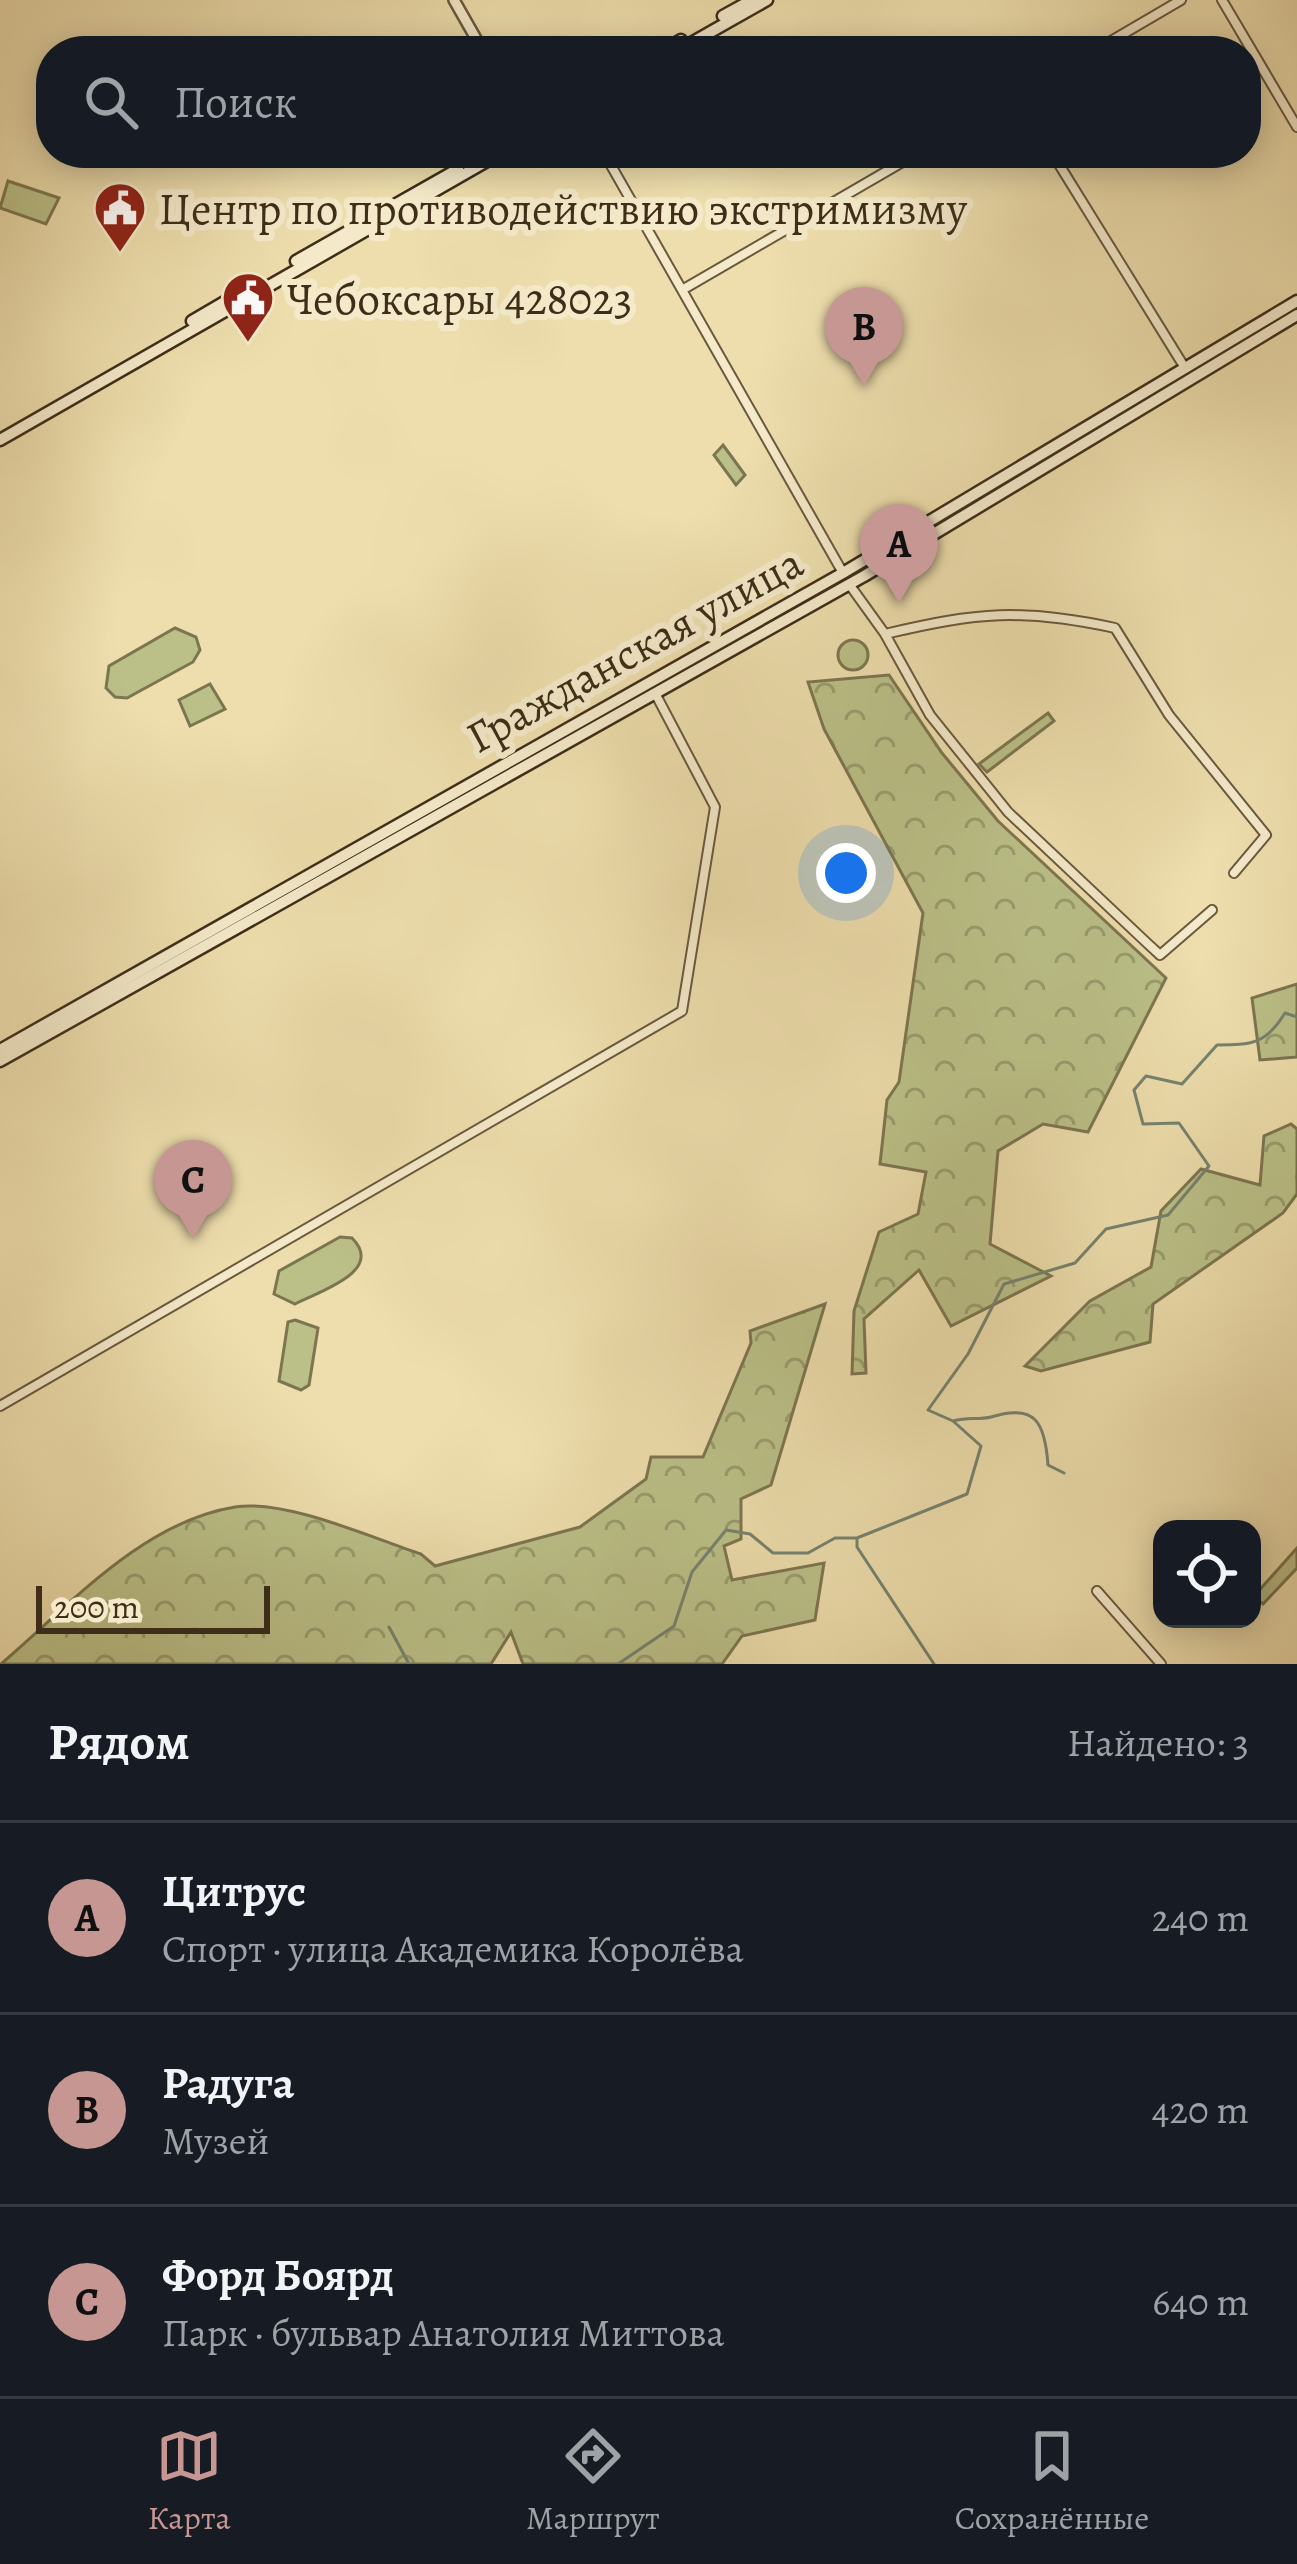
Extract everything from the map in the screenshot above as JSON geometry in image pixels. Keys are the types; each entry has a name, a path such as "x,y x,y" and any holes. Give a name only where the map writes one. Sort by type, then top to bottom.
{"main road":[{"path":"689,36 752,0"},
{"path":"702,36 766,0"},
{"path":"440,184 464,168"},
{"path":"0,436 471,168"},
{"name":"Гражданская улица","path":"0,1061 388,836 655,693 1188,373 1297,301"},
{"name":"Гражданская улица","path":"1188,373 1297,315"},
{"name":"Гражданская улица","path":"0,1050 846,579"}],"street":[{"path":"454,0 474,36"},
{"path":"1120,36 1181,0"},
{"path":"1222,0 1243,36"},
{"path":"1261,66 1297,127"},
{"path":"613,168 846,579 886,634 930,715 1024,832 1160,955 1212,910"},
{"path":"682,290 892,168"},
{"path":"1061,168 1188,373"},
{"path":"886,634 974,613 1046,613 1114,628 1169,715 1266,835 1234,873"},
{"path":"0,1406 682,1011 715,807 655,693"},
{"path":"1097,1591 1161,1664"}],"green space":[{"path":"8,181 59,198 46,224 0,208"},
{"path":"723,445 745,475 736,485 714,455"},
{"path":"175,628 196,637 200,650 193,662 127,698 115,697 106,688 109,666"},
{"path":"853,640 864,644 868,655 864,666 853,670 842,666 838,655 842,644"},
{"path":"889,675 942,753 998,821 1166,978 1088,1132 1043,1124 998,1151 990,1244 1051,1276 951,1326 919,1270 864,1319 866,1373 852,1374 854,1311 879,1232 918,1214 926,1172 880,1164 887,1100 899,1082 923,913 824,729 808,682"},
{"path":"210,684 225,709 190,726 179,700"},
{"path":"1048,713 1054,721 987,772 979,764"},
{"path":"1297,984 1297,1057 1260,1060 1252,998"},
{"path":"1291,1124 1297,1129 1297,1194 1283,1213 1153,1304 1150,1342 1041,1371 1025,1366 1090,1301 1151,1267 1161,1211 1201,1169 1260,1185 1264,1136"},
{"path":"340,1237 352,1238 360,1250 355,1270 295,1304 274,1294 279,1271"},
{"path":"825,1304 771,1485 741,1499 741,1539 724,1546 732,1580 824,1563 815,1620 742,1636 722,1664 523,1664 511,1632 491,1664 1,1664 138,1548 201,1516 235,1507 279,1509 329,1522 421,1554 435,1566 580,1527 646,1479 651,1457 703,1457 751,1343 750,1331"},
{"path":"288,1322 318,1328 309,1385 301,1390 279,1381"},
{"path":"1297,1548 1297,1568 1263,1604 1261,1588"}],"waterway":[{"path":"618,1664 674,1626 692,1572 726,1530 750,1534 773,1553 808,1553 835,1538 857,1538 967,1494 981,1446 953,1421 928,1410 968,1354 1004,1284 1075,1263 1106,1229 1168,1215 1209,1166 1179,1123 1143,1124 1134,1090 1146,1076 1182,1084 1217,1045 1257,1041 1285,1013 1297,1017"},
{"path":"953,1421 1006,1413 1028,1415 1041,1428 1048,1465 1064,1473"},
{"path":"857,1539 857,1547 934,1664"},
{"path":"389,1627 409,1664"}],"place":[{"name":"Центр по противодействию экстримизму","path":"120,254"},
{"name":"Чебоксары 428023","path":"248,344"},
{"name":"Радуга","path":"864,386"},
{"name":"Цитрус","path":"899,603"},
{"name":"Форд Боярд","path":"193,1239"}]}
